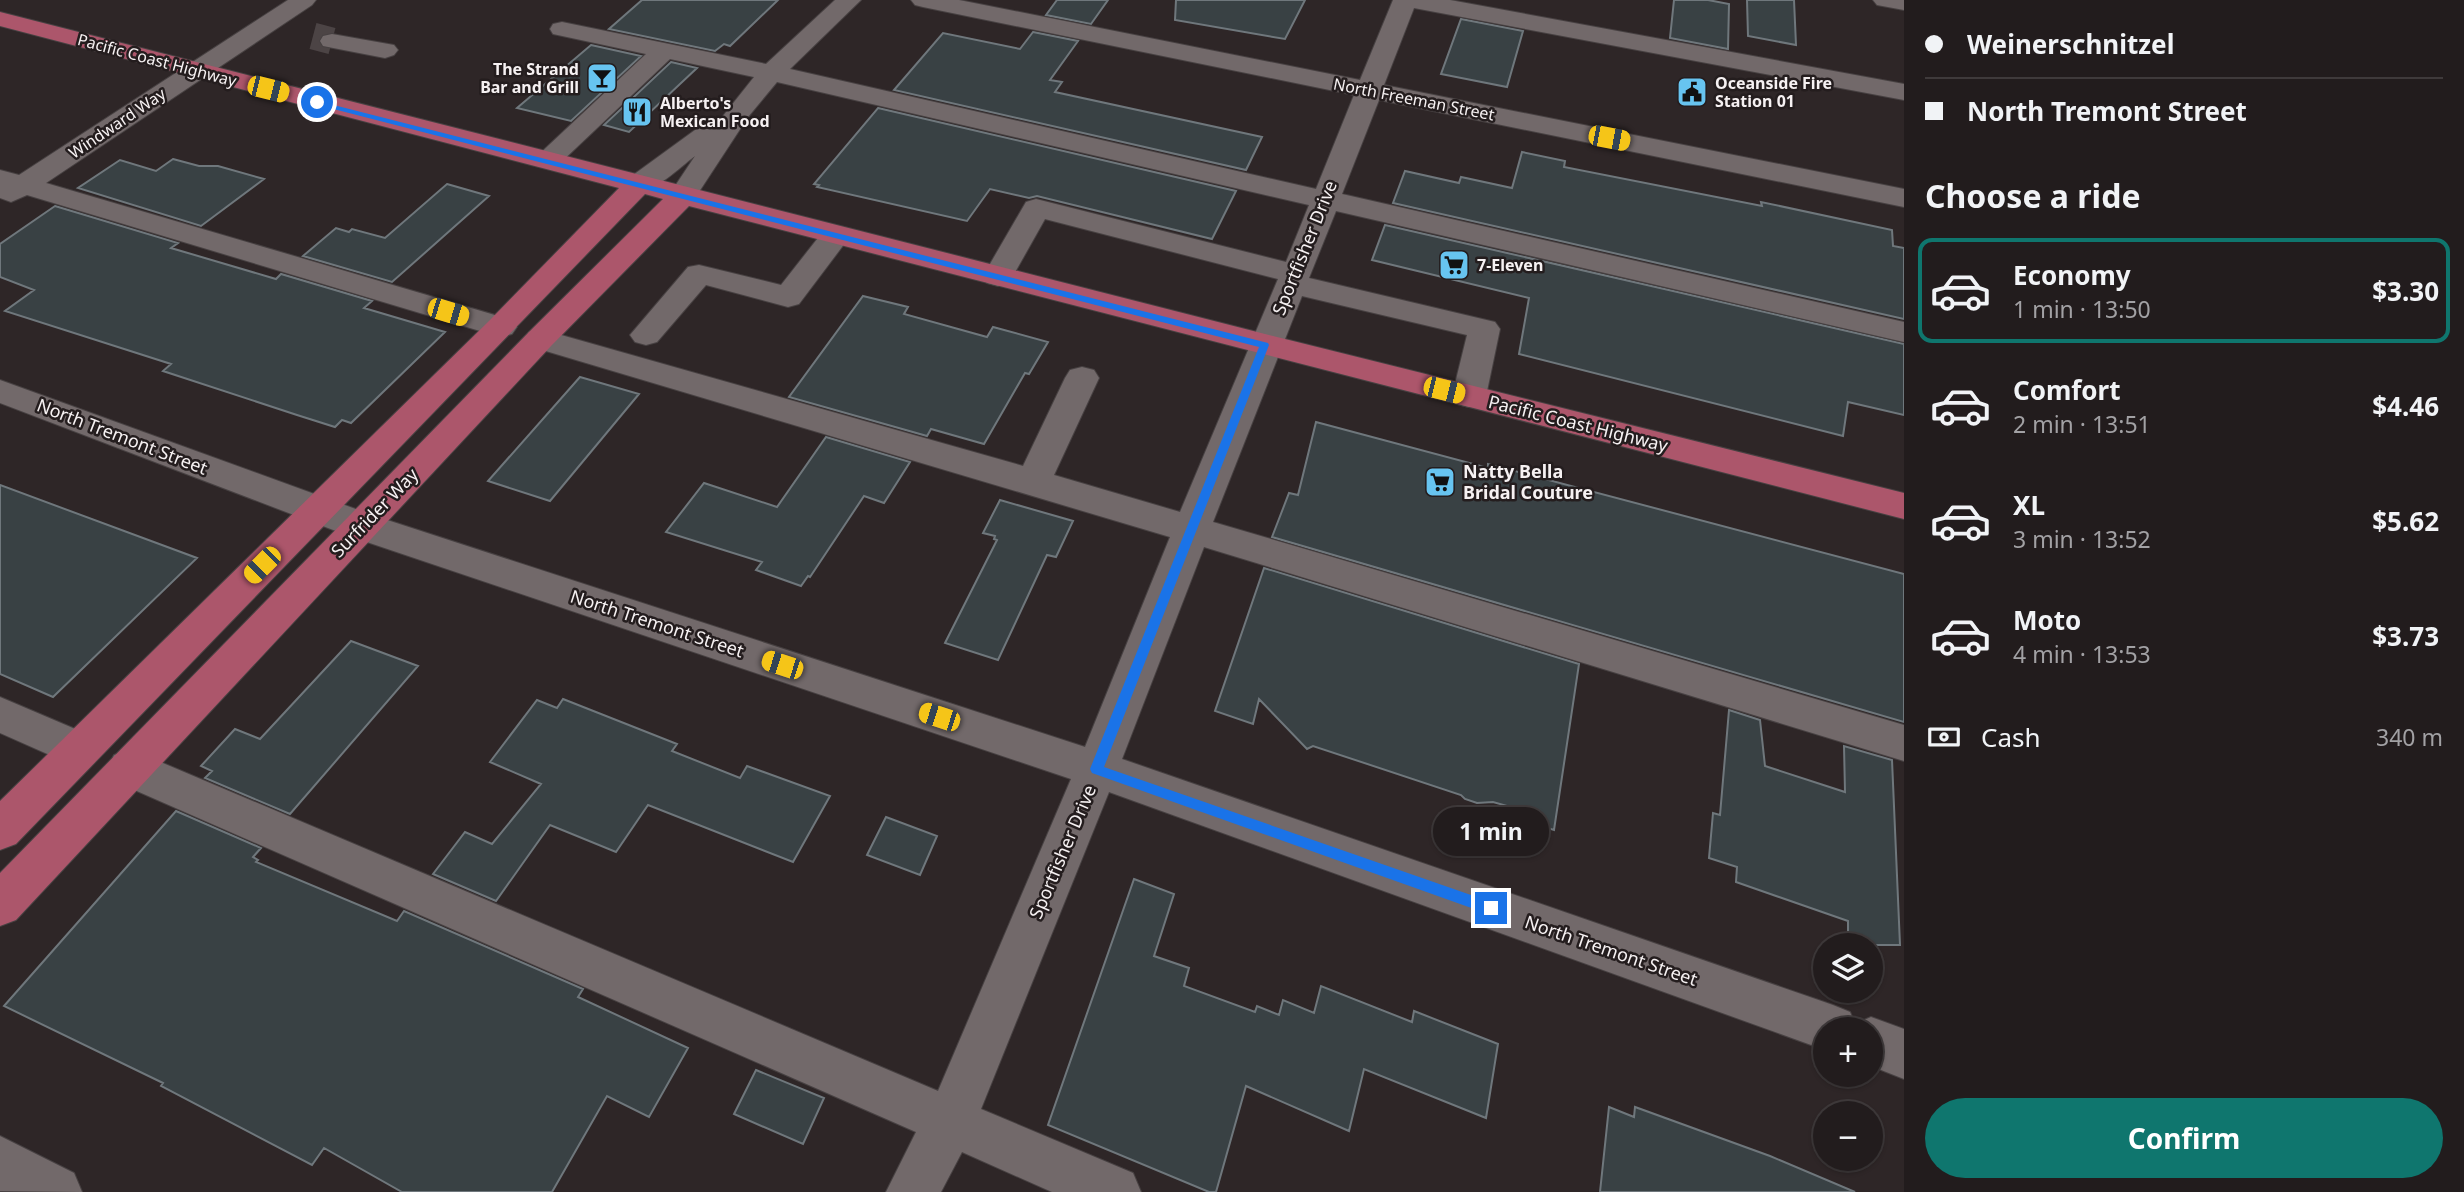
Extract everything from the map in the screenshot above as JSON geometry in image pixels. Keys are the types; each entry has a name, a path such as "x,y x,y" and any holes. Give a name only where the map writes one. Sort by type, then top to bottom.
{"main road":[{"name":"Pacific Coast Highway","path":"0,19 1265,345 1904,506"},
{"name":"Surfrider Way","path":"0,831 501,327 639,184"},
{"name":"Surfrider Way","path":"0,905 540,339 683,195"}],"street":[{"name":"Windward Way","path":"8,187 304,0"},
{"name":"Surfrider Way","path":"683,195 738,113 771,73 849,0"},
{"name":"North Freeman Street","path":"923,0 1904,198"},
{"name":"Sportfisher Drive","path":"913,1192 950,1122 1097,769 1405,0"},
{"path":"1411,0 1904,92"},
{"path":"1885,0 1904,3"},
{"path":"265,25 301,33"},
{"path":"562,29 771,73 1904,332"},
{"path":"332,41 385,50"},
{"path":"547,160 664,51"},
{"name":"Surfrider Way","path":"639,184 738,113"},
{"path":"8,187 501,327"},
{"path":"998,276 1036,208 1484,329 1469,396"},
{"path":"646,335 699,274 788,297 836,234"},
{"path":"540,339 1033,482 1904,743"},
{"path":"1033,482 1082,378"},
{"name":"North Tremont Street","path":"0,391 362,526 1097,769 1813,1022"},
{"path":"0,714 79,750"},
{"path":"129,768 1114,1192"},
{"path":"1883,1046 1904,1054"},
{"path":"0,1162 55,1192"}],"building":[{"path":"642,0 778,0 730,46 724,44 715,51 609,29"},
{"path":"1057,0 1108,0 1091,24 1046,15"},
{"path":"1176,0 1305,0 1285,39 1175,20"},
{"path":"1674,0 1708,0 1729,4 1728,49 1670,38"},
{"path":"1747,0 1794,0 1796,45 1748,36"},
{"path":"1461,19 1523,31 1507,87 1441,74"},
{"path":"1033,32 1078,41 1050,80 1062,82 1055,92 1262,137 1246,170 894,90 943,33 1020,49"},
{"path":"591,45 641,56 571,121 517,108"},
{"path":"671,62 697,68 629,132 604,125"},
{"path":"878,108 1236,191 1212,239 1037,196 1029,198 990,189 967,221 817,187 819,185 814,184"},
{"path":"1522,152 1565,161 1564,167 1762,206 1761,202 1892,230 1893,246 1904,248 1904,319 1393,203 1405,171 1459,183 1461,177 1512,188"},
{"path":"173,159 199,166 218,166 264,179 201,226 78,188 120,160 156,171"},
{"path":"447,184 489,196 392,282 303,256 336,228 349,232 352,229 385,238"},
{"path":"55,206 178,243 171,248 276,279 281,274 372,301 364,308 445,332 351,423 342,420 335,427 297,415 163,371 171,364 5,311 34,290 0,277 0,244"},
{"path":"1385,225 1904,344 1904,415 1848,402 1843,436 1519,354 1529,298 1372,260"},
{"path":"863,296 908,307 904,314 987,337 993,327 1048,342 1029,374 1025,373 984,444 931,429 927,436 789,397"},
{"path":"580,377 639,394 550,501 488,481"},
{"path":"1316,422 1488,468 1488,464 1904,574 1904,722 1272,537 1289,493 1298,495"},
{"path":"826,437 910,462 884,503 864,496 810,577 808,576 801,586 756,570 762,562 666,532 704,483 777,507"},
{"path":"0,485 197,558 53,697 0,674"},
{"path":"1000,500 1073,521 1056,557 1047,555 998,660 945,643 997,540 994,539 995,536 983,533"},
{"path":"1264,568 1579,664 1554,830 1528,822 1518,809 1493,802 1477,803 1461,795 1313,746 1307,749 1259,699 1253,724 1215,711"},
{"path":"351,641 418,666 290,814 205,778 212,771 201,766 235,729 260,739"},
{"path":"563,699 677,744 672,751 740,778 747,766 830,796 793,862 648,805 616,852 550,825 496,901 433,874 465,832 492,844 541,784 490,762 537,700 557,708"},
{"path":"1729,710 1760,720 1765,766 1845,792 1844,746 1892,760 1900,945 1883,945 1883,933 1848,933 1848,921 1736,882 1737,867 1709,858 1713,813 1720,815"},
{"path":"176,811 261,848 253,857 258,860 256,862 397,921 404,911 583,989 578,997 688,1048 649,1117 607,1096 552,1192 402,1192 324,1148 312,1165 161,1086 163,1083 4,1006"},
{"path":"886,817 937,836 920,875 867,855"},
{"path":"1134,879 1174,894 1154,956 1189,968 1184,986 1255,1012 1257,1006 1279,1015 1283,1000 1314,1013 1321,986 1412,1022 1414,1011 1498,1044 1486,1118 1364,1069 1349,1131 1246,1086 1216,1192 1209,1192 1048,1125"},
{"path":"756,1070 824,1098 803,1144 734,1114"},
{"path":"1609,1107 1634,1117 1635,1107 1770,1156 1855,1192 1600,1192"}],"tunnel":[{"path":"313,36 332,41"}],"place":[{"name":"The Strand Bar and Grill","path":"602,78"},
{"name":"Oceanside Fire Station 01","path":"1692,92"},
{"name":"Alberto's Mexican Food","path":"637,112"},
{"name":"7-Eleven","path":"1454,265"},
{"name":"Natty Bella Bridal Couture","path":"1440,482"}],"route":[{"path":"317,102 1265,345 1097,769 1491,908"}]}
